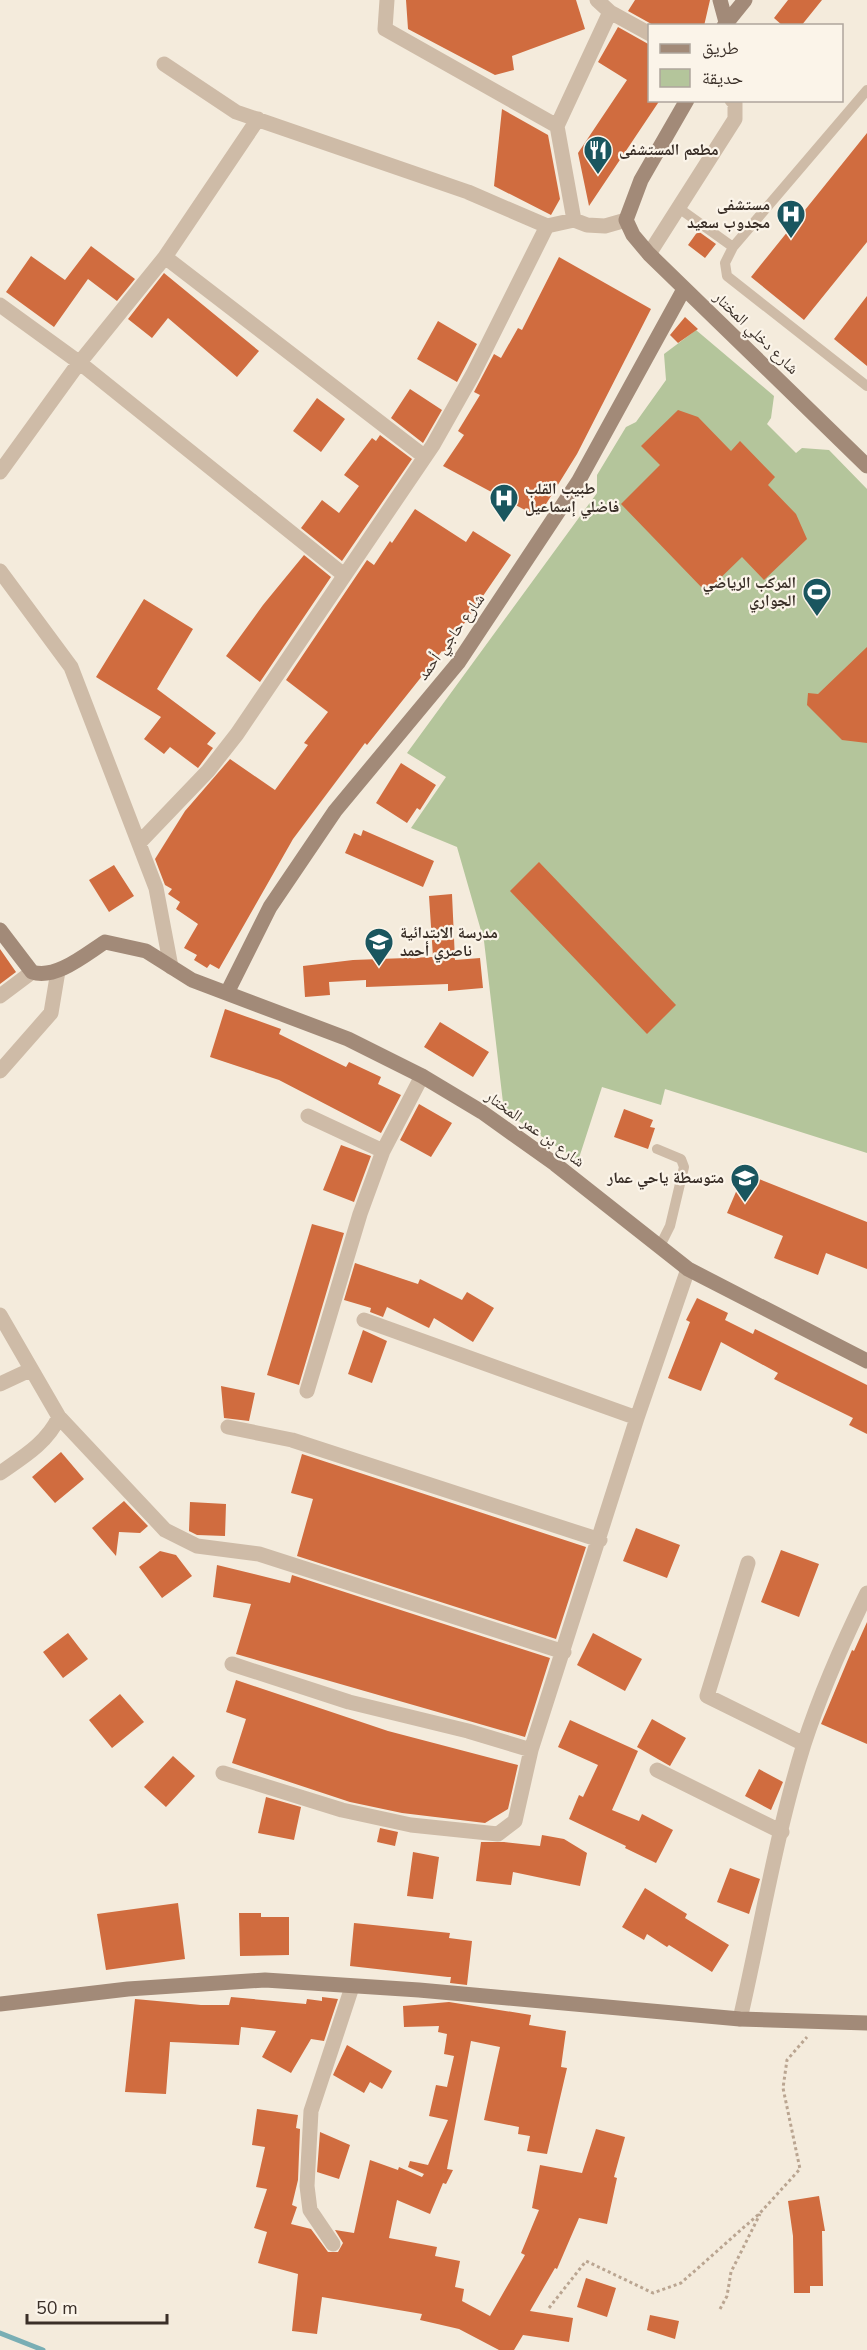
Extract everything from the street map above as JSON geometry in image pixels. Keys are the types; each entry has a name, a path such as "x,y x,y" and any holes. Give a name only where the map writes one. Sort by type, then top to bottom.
{"street":[{"path":"387,0 385,29 557,126"},
{"path":"597,0 610,12 648,33"},
{"path":"720,0 725,24"},
{"path":"725,24 745,0"},
{"path":"574,220 557,126 610,12"},
{"path":"164,64 236,112 468,192 547,226 574,220 587,225 605,226 626,220 641,180 686,102"},
{"path":"650,254 735,119 734,102"},
{"path":"0,472 80,363 165,257 258,120"},
{"name":"شارع دخلي المختار","path":"626,220 633,235 684,289 867,466"},
{"path":"139,843 201,779 237,734 424,457 473,374 547,226"},
{"path":"165,257 424,457"},
{"name":"شارع حاجي أحمد","path":"226,993 270,907 334,811 458,663 578,482 684,289"},
{"path":"0,305 80,363 344,575"},
{"path":"0,571 71,667 156,888 171,967"},
{"path":"0,930 32,972 38,974 58,971 51,1013 0,1071"},
{"name":"شارع بن عمر المختار","path":"58,971 105,942 146,951 192,980 348,1040 422,1076 491,1118 688,1269 867,1361"},
{"path":"0,996 32,972"},
{"path":"307,1391 360,1214 382,1150 422,1076"},
{"path":"308,1116 382,1150"},
{"path":"223,1773 342,1810 411,1825 498,1834 515,1821 531,1750 637,1418 688,1269"},
{"path":"0,1314 58,1417 165,1530 197,1546 259,1554 564,1652"},
{"path":"364,1320 637,1418"},
{"path":"0,1384 30,1370"},
{"path":"0,1473 43,1441 53,1431 58,1417"},
{"path":"228,1427 292,1440 600,1539"},
{"path":"748,1563 707,1696 804,1744"},
{"path":"740,2019 804,1744 840,1648 867,1593"},
{"path":"232,1664 349,1702 468,1731 531,1750"},
{"path":"657,1770 782,1832"},
{"path":"0,2004 216,1982 266,1980 419,1990 740,2019 867,2023"},
{"path":"333,2244 310,2210 307,2186 311,2111 352,1987"}],"lane":[{"path":"867,90 733,247 725,263 727,276 867,386"},
{"path":"680,209 733,247"},
{"path":"657,1149 681,1159 684,1167 670,1226 660,1246"}],"path":[{"path":"549,2308 586,2261 653,2293 681,2283 760,2213 800,2169 783,2088 787,2060 804,2043 816,2023"},
{"path":"720,2309 727,2296 731,2272 760,2213"}],"green space":[{"path":"696,330 774,396 771,418 767,424 796,453 802,448 829,450 867,489 867,1153 665,1089 661,1105 602,1087 578,1161 504,1111 484,941 457,847 411,828 446,777 407,753 597,493 597,475 626,427 636,422 666,380 664,354"}],"building":[{"path":"406,0 576,0 585,29 512,56 514,70 495,75 408,29"},
{"path":"635,0 710,0 704,24 651,24 628,11"},
{"path":"788,0 822,0 803,24 781,24 774,18"},
{"path":"618,27 648,44 648,102 659,102 589,206 578,153 627,80 598,62"},
{"path":"502,109 548,135 560,199 551,215 494,186"},
{"path":"867,133 867,242 804,320 751,277"},
{"path":"698,231 716,244 705,258 688,245"},
{"path":"91,246 135,279 117,301 88,279 54,327 6,292 31,256 65,280"},
{"path":"559,257 651,309 577,454 538,517 443,466 464,435 458,431 480,395 474,392 494,354 501,358 518,328 522,330"},
{"path":"164,273 259,351 237,377 168,318 152,338 128,319"},
{"path":"867,296 867,366 834,339"},
{"path":"685,317 698,329 678,343 670,335"},
{"path":"438,321 477,344 457,382 417,359"},
{"path":"410,389 442,410 423,443 391,418"},
{"path":"317,398 345,419 321,452 293,431"},
{"path":"678,410 698,417 731,451 740,441 775,477 768,485 796,514 807,539 764,580 742,557 706,592 621,504 660,465 641,446"},
{"path":"380,435 412,459 342,561 301,528 322,500 339,513 359,486 344,475 372,438 376,441"},
{"path":"415,509 466,542 473,531 511,555 444,653 442,651 367,745 365,743 293,839 219,969 210,964 207,968 194,960 197,955 184,948 198,924 176,909 180,902 168,894 172,889 165,885 155,859 185,811 230,759 275,790 308,745 304,743 328,712 286,680 367,560 374,565"},
{"path":"304,555 331,577 260,682 226,656 263,605"},
{"path":"144,599 193,629 157,689 216,733 207,744 213,748 198,768 170,747 164,754 144,739 161,717 96,677"},
{"path":"867,647 867,743 842,740 807,705 808,693 818,694"},
{"path":"401,763 436,785 420,810 417,808 407,823 376,803"},
{"path":"363,830 434,861 423,887 345,853 354,833 361,836"},
{"path":"539,862 676,1005 647,1034 510,891"},
{"path":"114,865 134,896 109,912 89,880"},
{"path":"452,894 455,960 480,958 483,988 448,991 448,984 366,987 366,980 329,982 330,995 305,997 303,966 353,960 433,957 429,896"},
{"path":"0,949 16,972 0,984"},
{"path":"225,1009 281,1029 279,1034 346,1067 349,1062 381,1077 378,1084 401,1095 381,1133 279,1080 210,1057"},
{"path":"440,1022 489,1052 473,1077 424,1047"},
{"path":"419,1104 452,1123 431,1157 400,1140"},
{"path":"624,1109 653,1120 650,1127 655,1128 648,1149 614,1137"},
{"path":"341,1145 371,1156 354,1202 323,1190"},
{"path":"744,1173 867,1222 867,1269 826,1253 818,1275 774,1258 783,1236 727,1213"},
{"path":"312,1224 344,1233 299,1385 267,1375"},
{"path":"355,1263 418,1284 420,1279 462,1300 467,1292 494,1308 473,1342 434,1318 429,1328 387,1307 383,1317 370,1312 371,1308 344,1300"},
{"path":"697,1298 728,1313 725,1320 753,1334 755,1329 867,1385 867,1434 849,1425 853,1418 774,1379 778,1373 721,1342 701,1391 668,1378 690,1322 686,1320"},
{"path":"363,1330 387,1341 372,1383 348,1374"},
{"path":"221,1386 255,1393 249,1421 224,1418"},
{"path":"61,1452 84,1479 55,1503 32,1477"},
{"path":"302,1454 586,1547 556,1639 297,1556 313,1499 291,1493"},
{"path":"124,1501 148,1526 140,1533 119,1532 116,1556 92,1528"},
{"path":"190,1502 226,1504 225,1536 197,1535 189,1531"},
{"path":"636,1528 680,1545 667,1578 623,1561"},
{"path":"781,1550 819,1564 799,1617 761,1602"},
{"path":"160,1551 176,1555 192,1576 162,1598 139,1567"},
{"path":"217,1565 290,1583 292,1575 550,1658 525,1737 236,1654 251,1604 213,1597"},
{"path":"867,1622 867,1744 821,1724 852,1650 854,1651"},
{"path":"68,1633 88,1659 63,1678 43,1652"},
{"path":"593,1633 642,1659 625,1691 577,1665"},
{"path":"236,1680 388,1731 518,1765 508,1809 485,1823 402,1813 350,1802 232,1763 246,1719 226,1712"},
{"path":"120,1694 144,1722 112,1748 89,1720"},
{"path":"652,1719 686,1738 670,1766 637,1747"},
{"path":"570,1720 638,1751 612,1810 639,1821 642,1814 673,1830 656,1863 569,1819 579,1795 583,1797 598,1765 558,1747"},
{"path":"173,1756 195,1776 166,1807 144,1787"},
{"path":"759,1769 783,1782 771,1810 745,1796"},
{"path":"266,1797 301,1807 294,1840 258,1833"},
{"path":"380,1828 398,1832 395,1846 377,1842"},
{"path":"542,1835 564,1839 587,1853 580,1886 513,1872 511,1885 476,1881 481,1842 540,1846"},
{"path":"413,1852 439,1857 433,1899 407,1896"},
{"path":"730,1868 760,1879 749,1914 717,1902"},
{"path":"645,1888 687,1914 685,1918 729,1945 712,1972 647,1934 644,1940 622,1927"},
{"path":"178,1903 185,1959 106,1970 97,1914"},
{"path":"239,1913 261,1913 261,1917 289,1917 289,1955 240,1956"},
{"path":"354,1923 450,1933 449,1938 472,1941 467,1985 450,1983 451,1977 350,1966"},
{"path":"231,1997 306,2004 307,1999 322,2001 322,1997 338,1999 324,2041 311,2039 291,2073 262,2057 276,2031 241,2027 239,2045 170,2042 166,2094 125,2092 135,1999 229,2005"},
{"path":"449,2002 531,2015 529,2025 566,2031 561,2067 567,2068 547,2154 527,2151 530,2136 518,2134 519,2127 484,2120 500,2047 471,2041 447,2169 453,2170 446,2184 443,2183 430,2214 397,2200 389,2238 437,2247 435,2256 460,2261 455,2287 464,2289 462,2301 490,2316 525,2255 521,2253 539,2210 532,2208 540,2165 582,2173 596,2129 625,2137 614,2177 617,2178 607,2224 579,2218 557,2269 555,2268 530,2311 573,2318 569,2342 523,2335 514,2350 499,2350 459,2329 420,2320 422,2314 322,2297 317,2334 292,2331 298,2274 258,2263 267,2232 254,2228 267,2189 256,2187 265,2147 252,2145 257,2109 298,2115 296,2128 300,2129 298,2180 292,2205 297,2207 291,2224 311,2229 328,2252 338,2252 343,2243 335,2230 354,2233 370,2160 398,2170 399,2167 422,2177 424,2174 408,2167 410,2161 428,2165 448,2120 429,2116 436,2085 447,2087 454,2056 444,2054 447,2034 438,2032 439,2026 404,2027 403,2006"},
{"path":"347,2045 392,2071 382,2089 370,2082 364,2093 333,2075"},
{"path":"320,2132 350,2145 339,2179 317,2172"},
{"path":"819,2196 825,2231 822,2231 823,2286 810,2286 810,2293 794,2293 793,2236 788,2201"},
{"path":"586,2278 616,2288 607,2317 577,2307"},
{"path":"650,2315 679,2321 675,2339 647,2330"}],"waterway":[{"path":"0,2333 43,2350"}],"place":[{"name":"مطعم المستشفى","path":"598,176"},
{"name":"مستشفى مجدوب سعيد","path":"791,240"},
{"name":"طبيب القلب فاضلي إسماعيل","path":"504,524"},
{"name":"المركب الرياضي الجواري","path":"817,618"},
{"name":"مدرسة الابتدائية ناصري أحمد","path":"379,968"},
{"name":"متوسطة ياحي عمار","path":"745,1204"}]}
